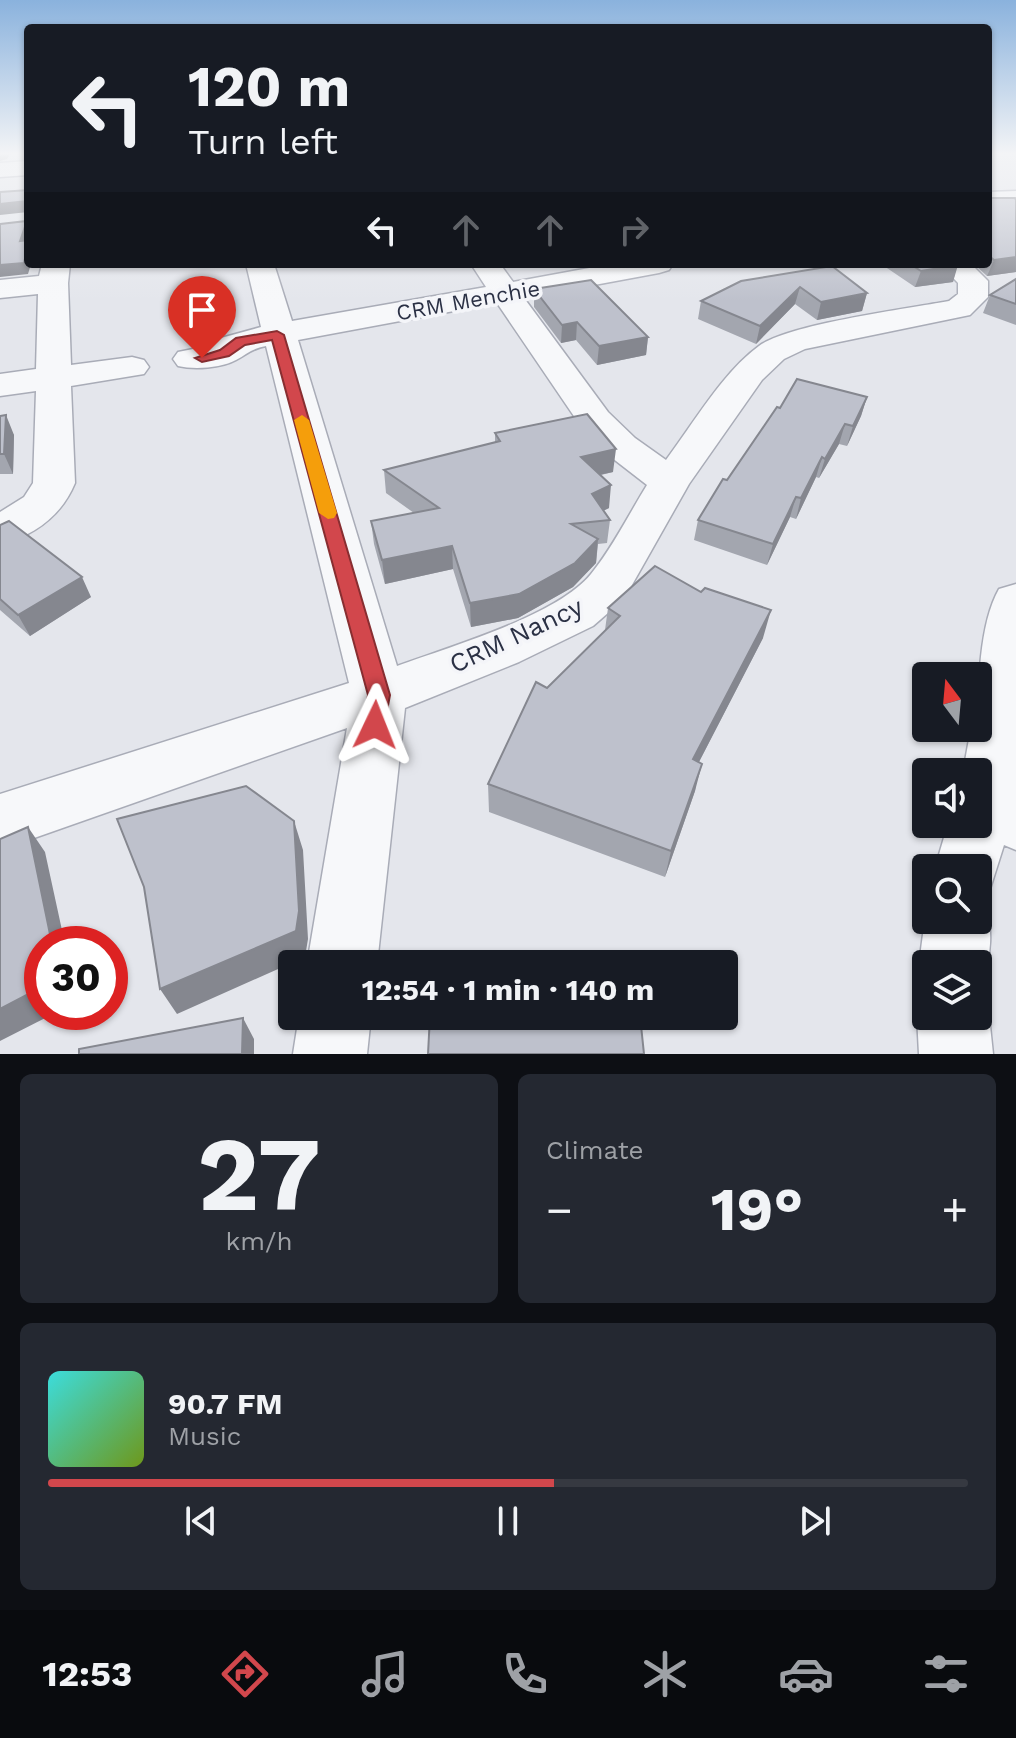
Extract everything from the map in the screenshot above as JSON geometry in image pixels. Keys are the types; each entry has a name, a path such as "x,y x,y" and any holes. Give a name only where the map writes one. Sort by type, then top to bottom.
{"street":[{"path":"261,268 379,695 344,950"},
{"path":"488,268 595,420 621,446 670,482"},
{"name":"CRM Menchie","path":"190,359 224,353 241,341 639,268"},
{"name":"CRM Nancy","path":"0,822 379,695 501,648 576,613 607,587 670,482 750,373 772,352 795,341 959,308 973,297 973,281 958,268"},
{"path":"0,289 55,274 54,483 49,496 38,509 0,530"},
{"path":"0,385 132,367"},
{"path":"974,854 1004,798 1016,601"},
{"path":"330,1054 333,1030"},
{"path":"954,1030 956,1054"}],"building":[{"path":"992,203 1016,203 1016,257 994,260"},
{"path":"24,221 20,241 24,240 24,263 0,265 0,224"},
{"path":"835,268 867,293 821,302 800,287 760,326 701,301 741,281"},
{"path":"1016,279 1016,304 990,295"},
{"path":"591,280 648,337 599,346 577,322 562,325 534,289"},
{"path":"797,379 867,397 853,426 845,424 825,459 822,457 801,498 796,497 773,544 698,520 723,479 727,480 777,407 780,408"},
{"path":"587,414 616,449 581,457 611,485 592,494 610,520 571,524 598,539 575,563 519,594 470,603 452,546 382,560 371,521 439,508 384,470 500,441 495,433"},
{"path":"6,415 4,454 0,454 0,416"},
{"path":"9,521 82,577 18,615 0,599 0,525"},
{"path":"655,566 701,592 705,588 771,610 693,759 702,764 671,851 488,784 536,682 547,688 620,616 608,608"},
{"path":"246,786 294,821 299,911 296,931 160,989 144,887 117,819"},
{"path":"28,827 48,926 24,926 24,996 0,1009 0,839"},
{"path":"243,1018 242,1054 79,1054 79,1049"},
{"path":"429,1030 641,1030 644,1054 428,1054"}],"slow traffic":[{"path":"302,420 328,513"}],"route":[{"path":"202,358 224,353 241,341 277,335 379,695 375,725"}]}
